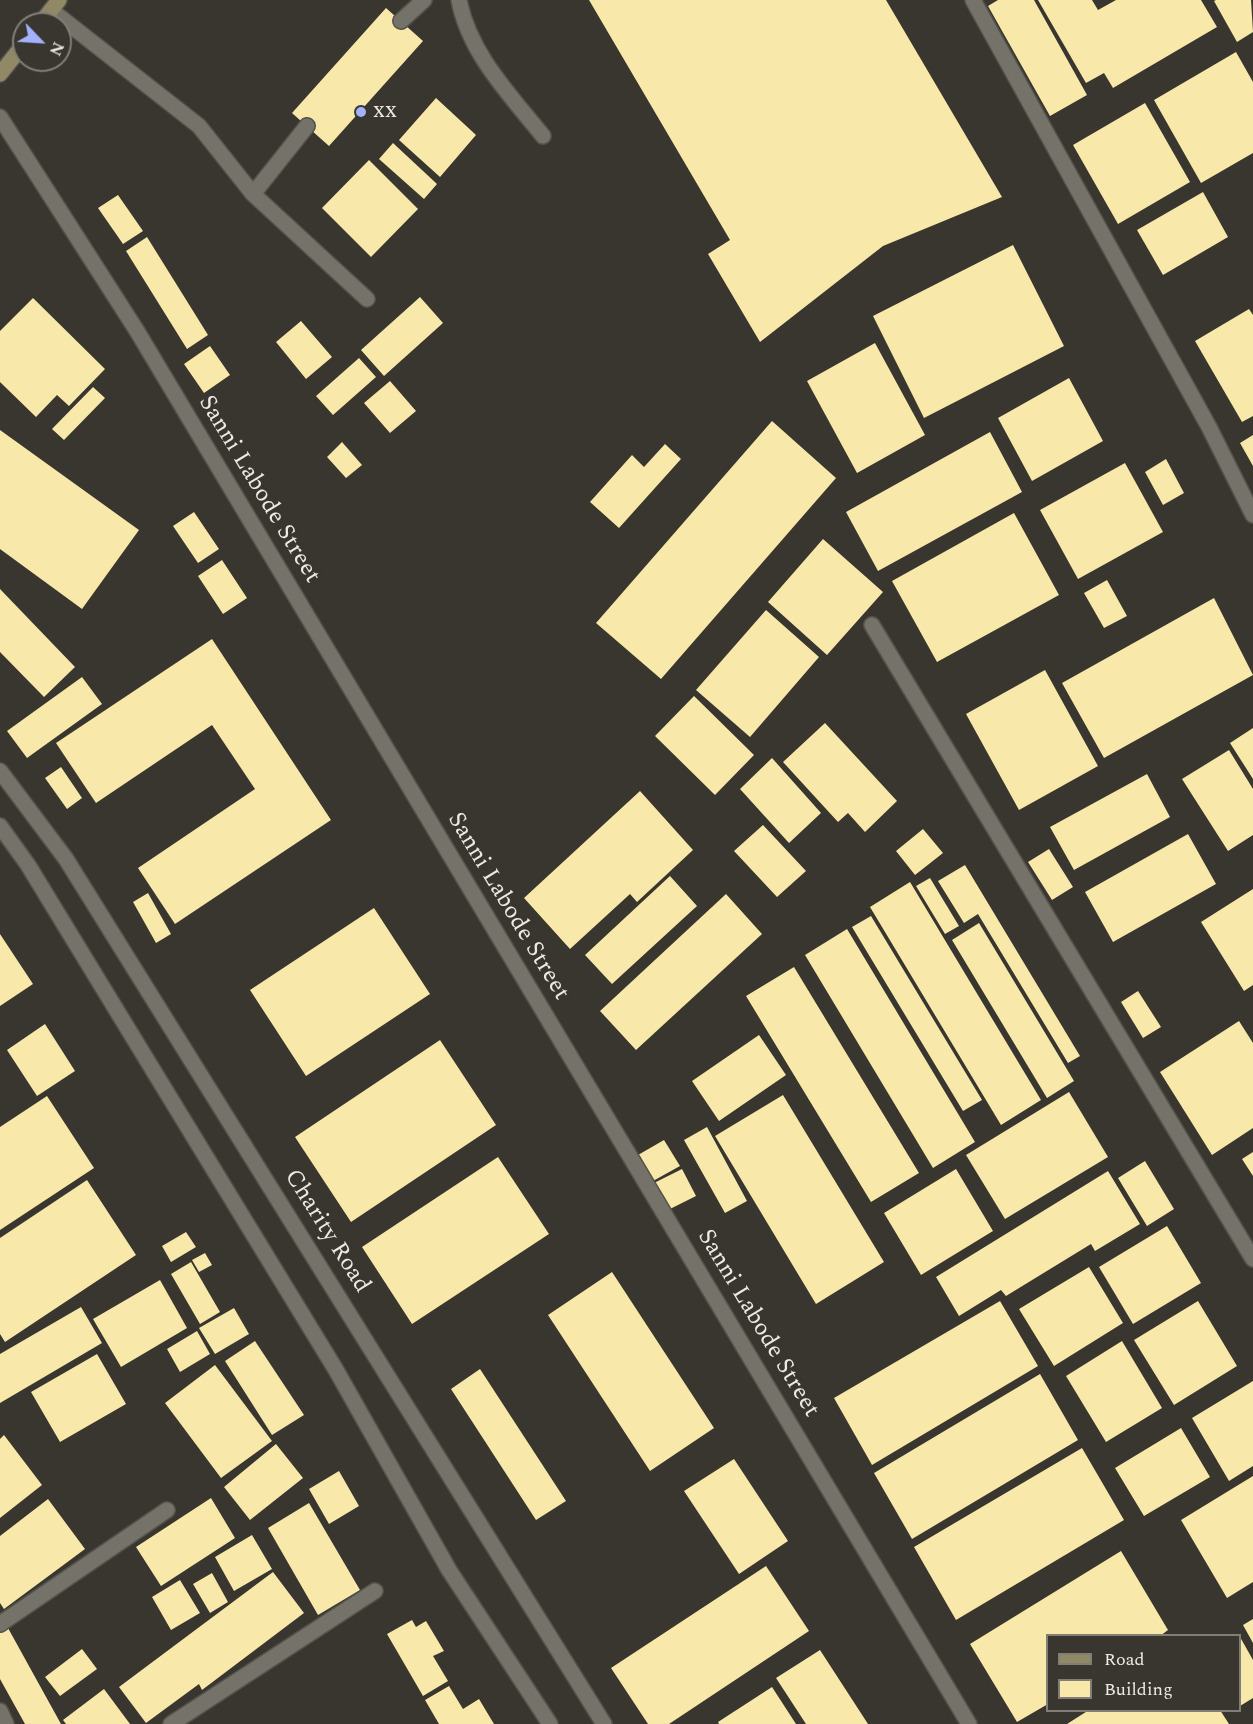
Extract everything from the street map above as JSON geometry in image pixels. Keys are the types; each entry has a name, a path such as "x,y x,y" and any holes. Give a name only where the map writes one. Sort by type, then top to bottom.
{"main road":[{"path":"0,74 12,59"}],"street":[{"path":"401,21 424,0"},
{"path":"459,0 463,20 487,66 543,135"},
{"path":"973,0 1209,427 1253,515"},
{"path":"55,5 199,126 253,194 367,298"},
{"name":"Sanni Labode Street","path":"0,117 137,331 969,1724"},
{"path":"253,194 307,126"},
{"path":"872,625 1253,1259"},
{"name":"Charity Road","path":"0,771 84,887 604,1724"},
{"path":"0,826 28,865 330,1360 449,1570 550,1724"},
{"path":"0,1624 167,1510"},
{"path":"171,1724 375,1591"},
{"path":"0,1711 6,1724"}],"building":[{"path":"589,0 886,0 1002,197 883,246 760,342 708,254 730,240"},
{"path":"998,0 1034,0 1087,95 1050,116 988,6"},
{"path":"1038,0 1092,0 1098,10 1116,0 1201,0 1217,27 1113,88 1104,73 1086,83"},
{"path":"1251,0 1253,32 1237,42 1214,1"},
{"path":"386,8 423,41 329,146 292,113"},
{"path":"1236,52 1253,82 1253,153 1201,183 1154,100"},
{"path":"436,98 476,135 440,177 399,140"},
{"path":"1145,103 1190,182 1118,224 1073,145"},
{"path":"393,143 437,184 424,199 379,159"},
{"path":"369,160 418,209 371,257 322,208"},
{"path":"1203,192 1228,237 1163,275 1137,230"},
{"path":"118,195 143,231 123,244 98,208"},
{"path":"147,237 208,335 187,349 126,251"},
{"path":"1013,245 1064,346 924,418 873,316"},
{"path":"420,297 443,323 384,376 361,350"},
{"path":"33,298 105,369 69,406 57,395 36,417 0,382 0,331"},
{"path":"1249,309 1253,315 1253,416 1242,422 1195,341"},
{"path":"301,321 332,357 306,379 276,342"},
{"path":"875,343 925,435 857,473 807,381"},
{"path":"210,346 230,375 204,393 184,364"},
{"path":"359,358 376,377 333,415 316,396"},
{"path":"1069,378 1103,441 1032,481 998,418"},
{"path":"390,381 416,411 390,433 364,403"},
{"path":"93,387 105,398 64,440 52,429"},
{"path":"772,421 836,478 661,679 596,623"},
{"path":"0,430 139,530 82,609 0,549"},
{"path":"990,432 1022,492 878,571 846,512"},
{"path":"1253,435 1253,466 1240,443"},
{"path":"342,442 362,465 346,478 327,457"},
{"path":"665,444 681,459 619,528 590,502 632,455 644,467"},
{"path":"1166,459 1184,493 1163,505 1145,472"},
{"path":"1125,463 1163,532 1078,579 1040,510"},
{"path":"194,512 219,549 198,563 173,526"},
{"path":"1014,513 1059,595 937,662 892,581"},
{"path":"823,539 883,592 827,655 768,602"},
{"path":"222,560 247,598 223,614 198,576"},
{"path":"1107,580 1127,616 1104,628 1084,593"},
{"path":"0,589 75,667 44,697 0,652"},
{"path":"1214,598 1253,675 1104,758 1062,683"},
{"path":"766,610 819,657 750,737 696,690"},
{"path":"212,639 331,820 175,924 138,868 255,789 212,725 96,803 56,743"},
{"path":"1045,670 1098,766 1019,810 966,714"},
{"path":"82,677 102,704 27,758 7,731"},
{"path":"694,696 754,755 715,795 655,736"},
{"path":"825,723 897,801 865,832 848,813 838,822 783,762"},
{"path":"1253,728 1253,779 1230,743"},
{"path":"1229,750 1253,789 1253,835 1228,851 1182,779"},
{"path":"772,758 821,813 789,843 740,789"},
{"path":"61,767 82,798 67,809 45,778"},
{"path":"1147,774 1170,817 1074,870 1050,827"},
{"path":"640,791 693,850 637,902 630,894 570,949 524,898"},
{"path":"763,825 806,871 777,897 734,851"},
{"path":"923,829 943,853 915,875 896,851"},
{"path":"1188,834 1216,884 1113,942 1085,892"},
{"path":"1049,849 1073,887 1052,900 1028,862"},
{"path":"965,865 1080,1056 1068,1063 978,914 964,923 938,881"},
{"path":"670,876 697,906 612,984 585,955"},
{"path":"930,878 959,926 945,934 916,886"},
{"path":"910,882 1041,1100 1001,1125 870,907"},
{"path":"1253,889 1253,985 1244,991 1201,922"},
{"path":"148,893 171,934 156,943 133,902"},
{"path":"726,894 762,934 636,1050 600,1011"},
{"path":"374,908 430,994 306,1076 250,990"},
{"path":"871,916 982,1100 963,1111 852,927"},
{"path":"979,923 1074,1081 1047,1098 952,940"},
{"path":"847,929 975,1142 933,1168 805,955"},
{"path":"0,934 33,984 0,1006"},
{"path":"794,967 919,1173 871,1202 746,996"},
{"path":"1138,991 1161,1027 1143,1038 1121,1002"},
{"path":"1239,1021 1253,1043 1253,1128 1212,1155 1160,1072"},
{"path":"45,1024 75,1071 37,1096 7,1050"},
{"path":"759,1035 786,1075 719,1121 692,1081"},
{"path":"440,1040 496,1125 351,1222 295,1137"},
{"path":"1069,1092 1108,1157 1005,1219 966,1155"},
{"path":"783,1095 884,1262 816,1304 715,1136"},
{"path":"47,1096 94,1168 0,1230 0,1127"},
{"path":"707,1127 747,1201 725,1213 684,1140"},
{"path":"664,1140 680,1166 653,1181 638,1155"},
{"path":"1253,1152 1253,1176 1242,1159"},
{"path":"498,1157 549,1234 412,1324 362,1247"},
{"path":"1145,1161 1174,1209 1147,1226 1118,1178"},
{"path":"682,1169 696,1196 668,1210 654,1183"},
{"path":"956,1169 993,1231 921,1275 884,1213"},
{"path":"1108,1171 1140,1224 1095,1251 1091,1244 1006,1296 1001,1290 959,1316 936,1277"},
{"path":"87,1180 136,1255 5,1342 0,1334 0,1238"},
{"path":"1167,1226 1201,1283 1133,1324 1099,1267"},
{"path":"186,1232 196,1247 171,1262 162,1246"},
{"path":"205,1253 212,1265 199,1272 192,1260"},
{"path":"191,1262 220,1312 200,1324 171,1274"},
{"path":"1089,1267 1123,1323 1054,1366 1019,1309"},
{"path":"612,1272 714,1428 650,1471 548,1315"},
{"path":"160,1280 187,1328 121,1367 93,1319"},
{"path":"1000,1301 1038,1366 872,1465 834,1398"},
{"path":"1198,1301 1237,1366 1174,1405 1134,1340"},
{"path":"81,1307 102,1343 0,1403 0,1354"},
{"path":"234,1308 249,1334 215,1354 199,1328"},
{"path":"197,1331 210,1354 180,1372 167,1349"},
{"path":"255,1341 304,1415 272,1435 225,1361"},
{"path":"1122,1341 1162,1408 1106,1442 1066,1376"},
{"path":"97,1354 126,1404 60,1442 31,1392"},
{"path":"215,1365 272,1441 221,1478 165,1403"},
{"path":"480,1369 566,1501 536,1520 451,1389"},
{"path":"1040,1374 1078,1440 912,1539 874,1473"},
{"path":"1253,1381 1253,1466 1229,1481 1192,1418"},
{"path":"1181,1428 1210,1477 1144,1516 1115,1468"},
{"path":"4,1435 42,1485 0,1518 0,1439"},
{"path":"276,1444 303,1478 250,1520 224,1487"},
{"path":"1082,1448 1124,1520 956,1620 914,1547"},
{"path":"734,1459 788,1541 739,1574 684,1491"},
{"path":"339,1471 359,1506 329,1524 309,1489"},
{"path":"1253,1476 1253,1582 1227,1598 1181,1520"},
{"path":"211,1498 235,1538 161,1586 136,1547"},
{"path":"48,1499 85,1549 4,1609 0,1603 0,1536"},
{"path":"309,1503 360,1590 318,1615 268,1528"},
{"path":"252,1535 272,1569 234,1591 215,1557"},
{"path":"1121,1551 1168,1630 1163,1634 1046,1634 1046,1705 1017,1722 970,1644"},
{"path":"766,1566 809,1631 669,1724 648,1724 611,1668"},
{"path":"273,1572 304,1613 202,1690 199,1684 146,1723 119,1687"},
{"path":"212,1573 228,1602 210,1613 193,1584"},
{"path":"180,1580 200,1613 171,1630 152,1597"},
{"path":"1253,1619 1253,1643 1243,1625"},
{"path":"412,1620 416,1627 426,1621 444,1651 433,1656 448,1681 423,1696 387,1634"},
{"path":"8,1628 61,1724 25,1724 0,1679 0,1633"},
{"path":"1241,1639 1253,1660 1253,1698 1241,1705"},
{"path":"82,1649 97,1669 60,1696 45,1677"},
{"path":"820,1650 868,1724 806,1724 776,1678"},
{"path":"449,1686 463,1709 479,1699 494,1724 439,1724 425,1700"},
{"path":"772,1687 796,1724 719,1724 718,1722"},
{"path":"104,1689 130,1724 66,1724 63,1720"},
{"path":"1086,1712 1221,1712 1229,1724 1067,1724"}],"place":[{"name":"xx","path":"361,112"}]}
